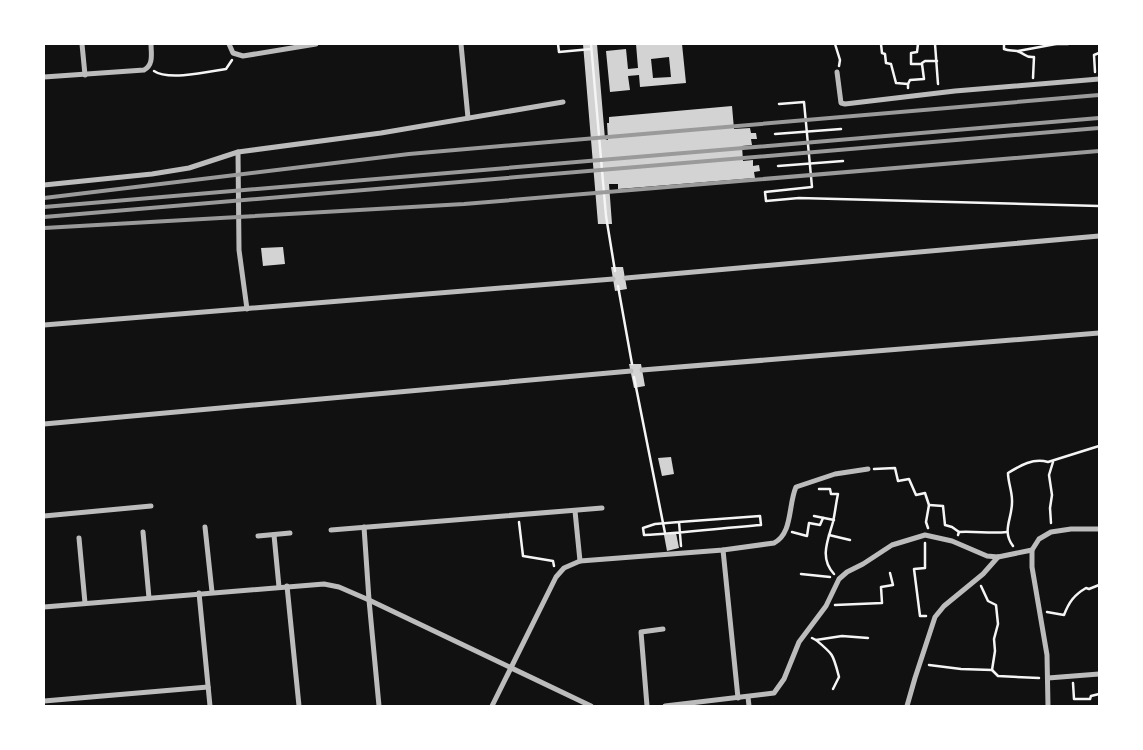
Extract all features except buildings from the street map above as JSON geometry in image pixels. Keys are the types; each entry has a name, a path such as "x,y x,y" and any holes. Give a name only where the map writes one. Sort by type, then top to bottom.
{"street":[{"path":"82,44 85,75"},
{"path":"44,77 140,71 148,68 151,60 151,44"},
{"path":"229,44 233,53 238,56 249,56 315,44"},
{"path":"461,44 468,118"},
{"path":"837,72 840,98 843,104 938,93 1098,79"},
{"path":"44,185 152,174 189,168 238,152 381,133 563,102"},
{"path":"238,152 239,250 247,309"},
{"path":"626,278 1099,236"},
{"path":"44,325 613,279"},
{"path":"642,370 1099,332"},
{"path":"44,424 631,371"},
{"path":"492,706 556,577 564,568 580,561 723,550 774,544 780,540 785,530 796,487 841,473 868,470"},
{"path":"44,516 151,506"},
{"path":"331,530 602,508"},
{"path":"575,511 580,561"},
{"path":"205,527 212,592"},
{"path":"364,527 368,600 380,706"},
{"path":"1048,706 1046,644 1032,567 1032,550 1039,539 1051,532 1071,529 1099,529"},
{"path":"143,532 149,598"},
{"path":"258,536 290,533"},
{"path":"274,535 279,587"},
{"path":"665,706 774,693 784,679 803,635 826,606 839,579 847,572 892,545 925,535 952,541 980,554 998,557 1032,550"},
{"path":"79,538 86,603"},
{"path":"723,550 738,698"},
{"path":"907,706 935,617 944,606 978,579 998,557"},
{"path":"44,607 199,593 332,584 591,706"},
{"path":"288,586 299,706"},
{"path":"199,593 210,706"},
{"path":"647,706 641,632 663,629"},
{"path":"1048,678 1099,674"},
{"path":"44,700 208,687"},
{"path":"748,697 750,706"}],"path":[{"path":"558,44 559,52 592,49"},
{"path":"591,44 606,216 633,370 665,533"},
{"path":"835,44 840,60 837,72"},
{"path":"881,44 882,53 885,54 886,63 891,64 896,83 908,84"},
{"path":"918,44 917,52 911,53 911,64 937,61"},
{"path":"935,44 938,93"},
{"path":"1004,44 1004,49 1008,51 1068,44"},
{"path":"1016,51 1027,58 1034,57 1034,84"},
{"path":"148,68 159,75 176,75 226,69 231,63 233,53"},
{"path":"1098,79 1094,54 1099,53"},
{"path":"909,96 908,84 910,80 924,79 922,64"},
{"path":"778,104 804,102 812,187 765,192 766,201 799,198 1099,206"},
{"path":"776,134 841,128"},
{"path":"778,166 843,161"},
{"path":"1020,552 1011,545 1007,532 1007,525 1012,513 1008,473 1032,461 1053,461 1099,446"},
{"path":"1051,532 1050,508 1052,495 1049,475 1053,461"},
{"path":"868,470 895,468 898,481 909,478 916,495 925,492 928,505 926,522 928,531 925,535 925,568 914,569 920,616 935,617"},
{"path":"817,480 820,489 830,489 831,494 838,494 834,520 825,550 826,563 839,579"},
{"path":"928,505 943,506 945,525 960,532 993,534 1007,532"},
{"path":"518,515 523,556 553,561 556,577"},
{"path":"760,516 760,525 644,535 643,528 655,524 679,522 760,516"},
{"path":"814,516 834,520"},
{"path":"785,530 807,536 810,523 820,525 823,518"},
{"path":"679,522 680,546"},
{"path":"952,541 960,532"},
{"path":"829,535 850,540"},
{"path":"826,606 882,603 881,586 892,585 890,573"},
{"path":"800,574 839,579"},
{"path":"978,579 988,600 996,605 998,624 994,639 995,651 992,670"},
{"path":"1040,613 1049,612 1064,615 1070,600 1078,593 1086,588 1099,586"},
{"path":"803,635 816,640 834,656 840,677 833,688"},
{"path":"816,640 842,636 868,638"},
{"path":"920,663 961,669 992,670 998,676 1048,678"},
{"path":"1073,676 1074,699 1090,699 1091,696 1099,694"}],"railway":[{"path":"44,198 409,154 1099,95"},
{"path":"44,207 1099,118"},
{"path":"44,217 1099,128"},
{"path":"44,228 464,204 1099,151"}]}
